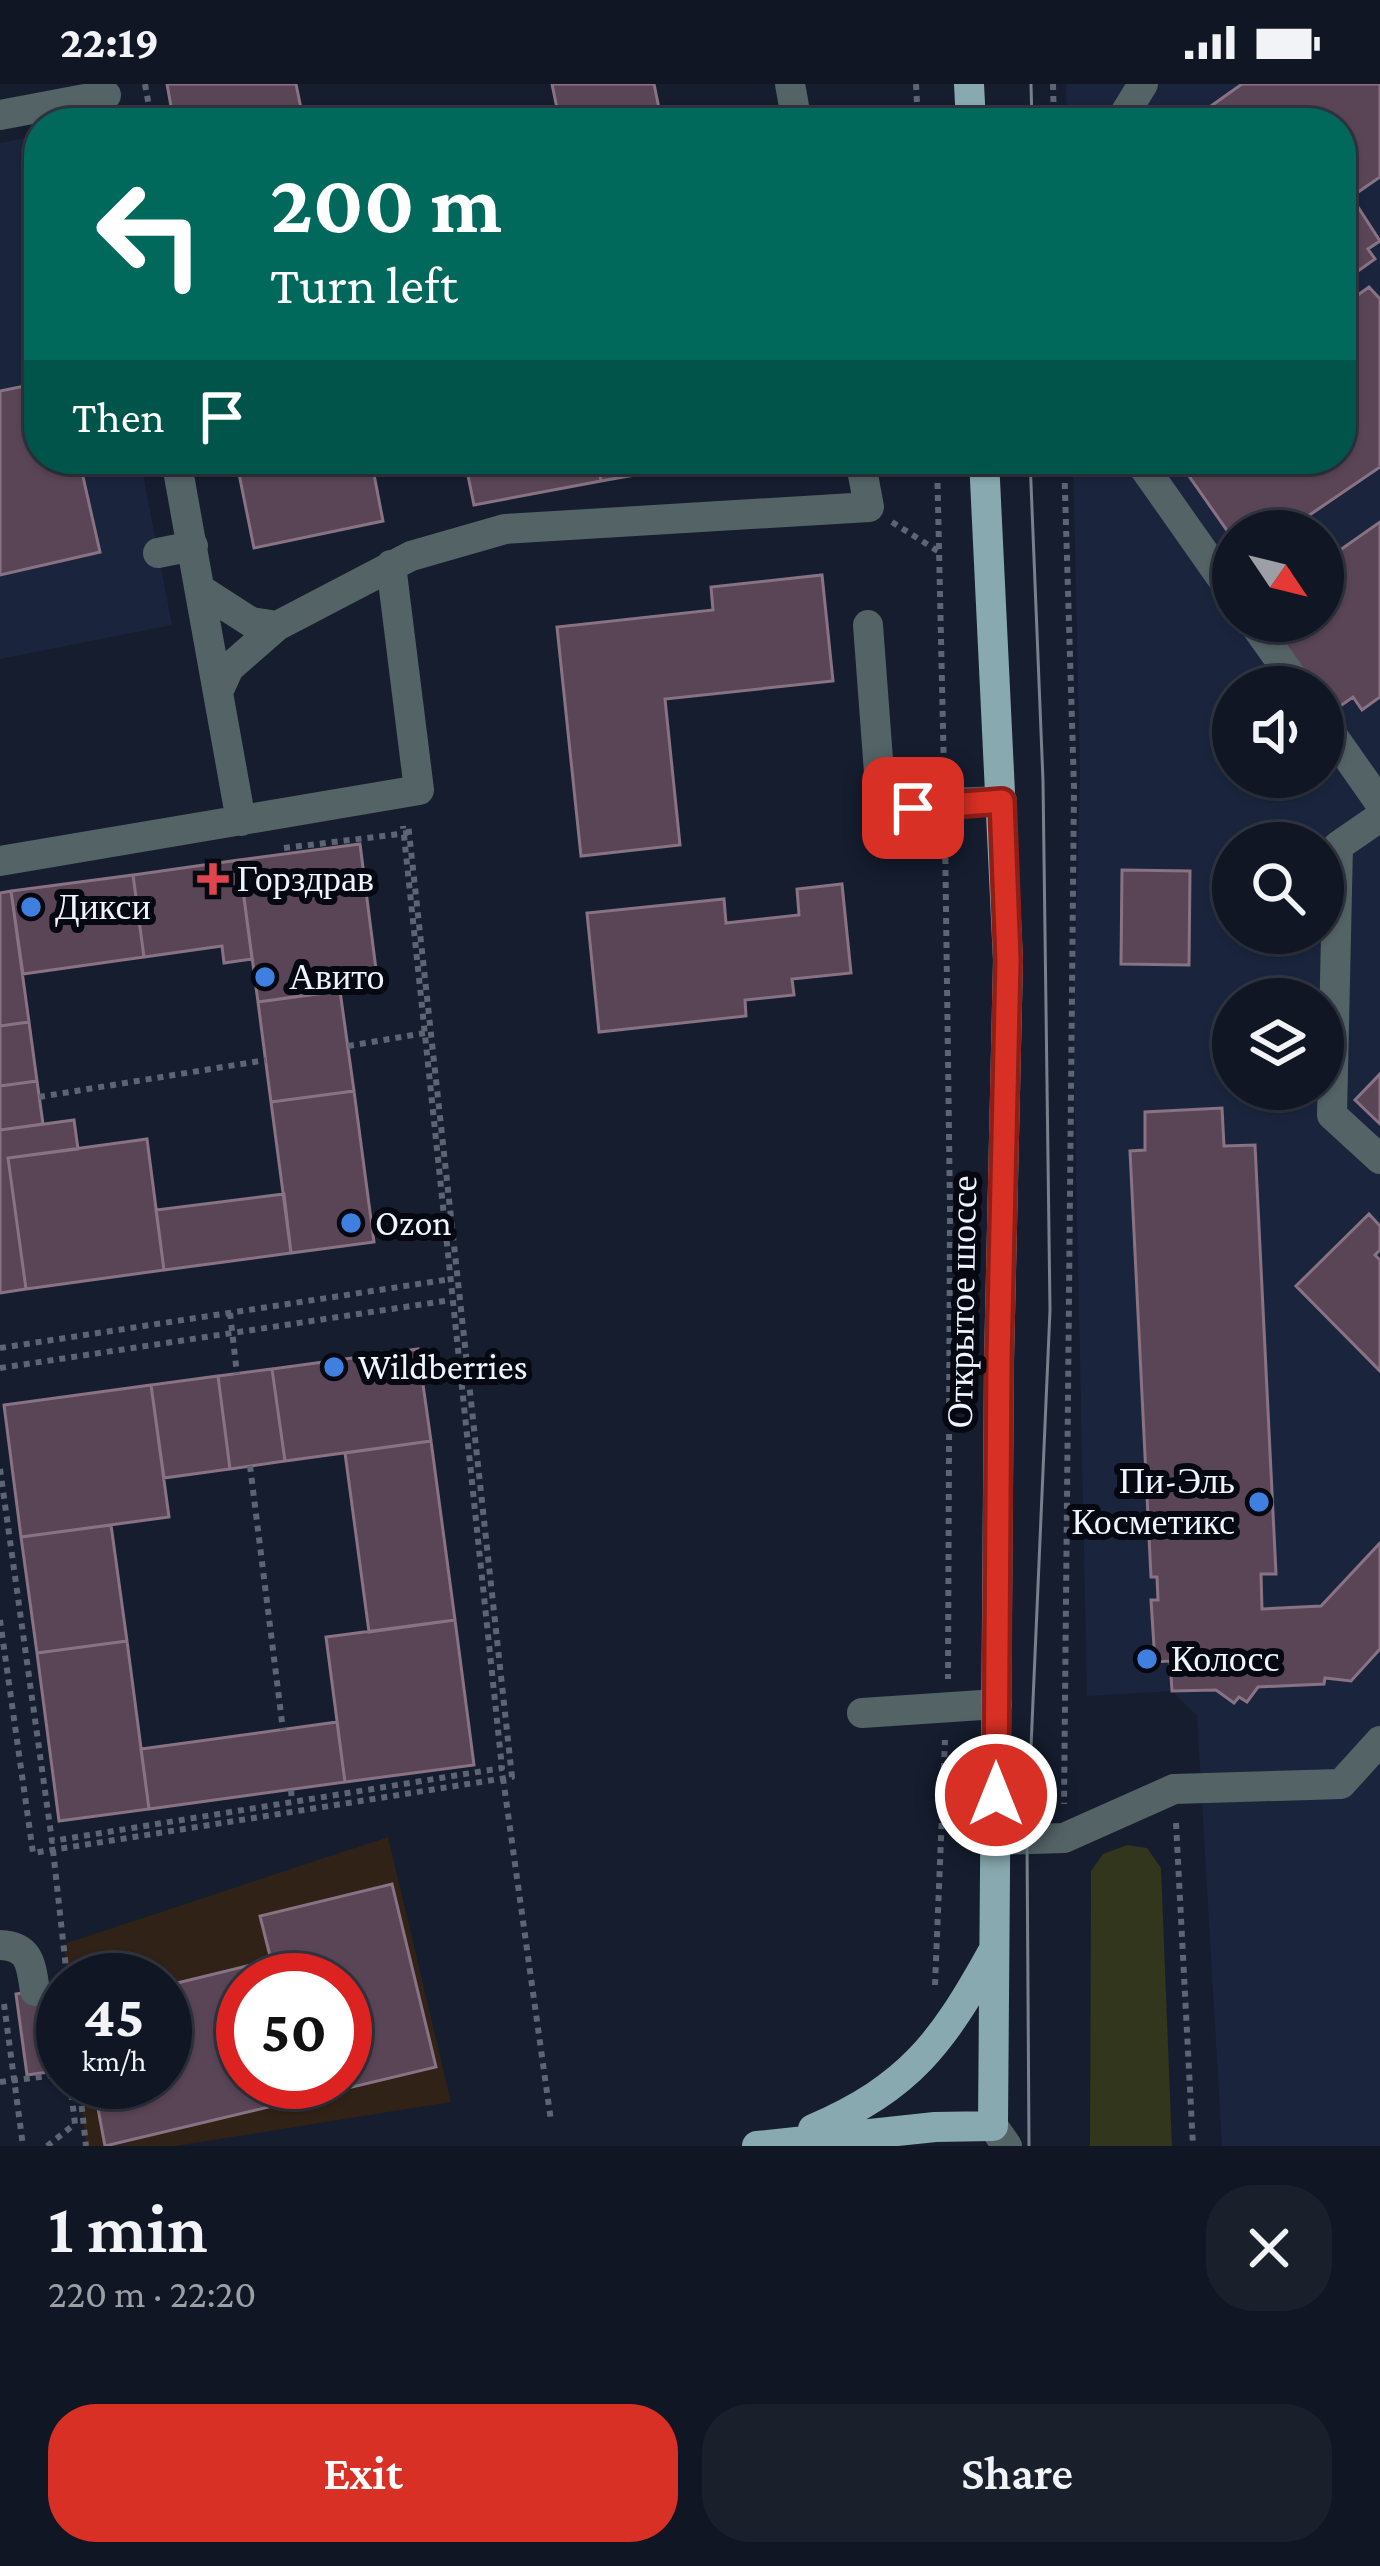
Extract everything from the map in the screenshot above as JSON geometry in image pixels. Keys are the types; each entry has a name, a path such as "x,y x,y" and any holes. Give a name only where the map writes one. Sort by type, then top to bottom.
{"main road":[{"name":"Открытое шоссе","path":"984,474 1008,960 993,1951 998,2139"},
{"path":"771,2143 857,2110 899,2080 934,2048 993,1951"},
{"path":"771,2143 998,2139"}],"lane":[{"path":"54,108 107,101"},
{"path":"179,474 241,821"},
{"path":"218,692 229,668 277,626 391,565 505,529 868,507 862,474"},
{"path":"1149,474 1212,564"},
{"path":"158,553 193,546"},
{"path":"0,861 419,790 391,565"},
{"path":"201,590 251,622 277,626"},
{"path":"868,625 882,813 945,803 1002,801"},
{"path":"1344,751 1380,802"},
{"path":"1380,818 1338,846 1332,1114 1380,1159"},
{"path":"862,1713 997,1704"},
{"path":"996,1840 1064,1838 1174,1790 1341,1784 1380,1742"},
{"path":"0,1945 26,1953 35,1991"}],"path":[{"path":"934,2001 947,1707 950,1210 938,474"},
{"path":"1064,474 1074,788 1064,1838"},
{"path":"868,507 941,553"},
{"path":"53,1845 503,1778 512,1777 457,1300 451,1279 408,833 457,1300 503,1778 551,2121"},
{"path":"348,1046 425,1033"},
{"path":"39,1096 266,1060"},
{"path":"0,1348 451,1279"},
{"path":"0,1369 457,1300"},
{"path":"230,1313 237,1373"},
{"path":"250,1466 283,1730"},
{"path":"0,1469 65,1953"},
{"path":"0,1620 33,1853 53,1845 502,1768"},
{"path":"291,1790 292,1802"},
{"path":"1174,1790 1193,2146"},
{"path":"3,1997 23,2146"},
{"path":"0,2083 36,2077"},
{"path":"47,2146 75,2124 75,2109"},
{"path":"80,2109 86,2146"}],"shaded area":[{"path":"1066,84 1380,84 1380,2146 1222,2146 1197,1716 1172,1691 1087,1696 1073,1023 1080,774 1073,474 1356,474 1356,108 1067,108"},
{"path":"24,139 24,474 143,474 172,625 0,659 0,143"},
{"path":"388,1837 451,2102 176,2146 86,2146 82,2109 192,2109 192,1953 65,1953 64,1944"}],"green space":[{"path":"1127,1845 1147,1848 1161,1868 1172,2146 1090,2146 1091,1871 1103,1854"}],"building":[{"path":"167,84 296,84 301,108 171,108"},
{"path":"552,84 654,84 659,108 557,108"},
{"path":"1242,84 1380,84 1380,177 1356,194 1356,108 1208,108"},
{"path":"1356,208 1380,241 1368,249 1375,259 1356,272"},
{"path":"1369,287 1380,299 1380,467 1317,510 1213,510 1188,474 1356,474 1356,296"},
{"path":"24,386 24,474 82,474 100,552 0,575 0,391"},
{"path":"239,474 374,474 383,521 254,548"},
{"path":"468,474 600,474 601,481 474,505"},
{"path":"600,474 641,474 601,481"},
{"path":"1380,522 1380,697 1362,710 1353,697 1344,703 1344,666 1295,666 1278,642 1344,642 1344,547"},
{"path":"822,575 833,681 665,699 680,845 581,856 557,627 713,610 711,587"},
{"path":"360,844 378,985 258,1002 239,860"},
{"path":"239,860 252,959 224,963 222,946 144,957 133,875"},
{"path":"1122,870 1190,871 1189,965 1121,964"},
{"path":"133,875 144,957 23,974 11,891"},
{"path":"842,884 851,973 792,979 794,995 745,1000 746,1016 599,1032 587,913 724,899 726,923 799,915 797,889"},
{"path":"11,891 29,1022 0,1026 0,893"},
{"path":"340,991 354,1091 271,1102 258,1002"},
{"path":"29,1022 37,1081 0,1086 0,1026"},
{"path":"1380,1074 1380,1124 1355,1100"},
{"path":"37,1081 43,1124 0,1130 0,1086"},
{"path":"354,1091 374,1242 291,1253 271,1102"},
{"path":"1222,1110 1224,1146 1255,1145 1276,1574 1261,1574 1262,1609 1321,1606 1380,1543 1380,1649 1351,1681 1325,1678 1324,1684 1258,1687 1247,1702 1239,1697 1234,1703 1216,1690 1172,1691 1170,1661 1155,1662 1151,1600 1158,1600 1157,1577 1151,1577 1130,1151 1145,1150 1145,1112"},
{"path":"74,1120 78,1149 8,1158 26,1289 0,1293 0,1130"},
{"path":"147,1139 164,1270 26,1289 8,1158"},
{"path":"284,1194 291,1253 164,1270 156,1210"},
{"path":"1369,1214 1380,1226 1380,1250 1375,1255 1380,1260 1380,1371 1296,1286"},
{"path":"418,1349 431,1441 285,1461 272,1369"},
{"path":"272,1369 285,1461 230,1469 218,1376"},
{"path":"218,1376 230,1469 164,1478 151,1385"},
{"path":"151,1385 169,1517 21,1537 4,1405"},
{"path":"431,1441 455,1620 369,1632 345,1453"},
{"path":"111,1525 127,1641 37,1653 21,1537"},
{"path":"455,1620 474,1765 345,1782 326,1637"},
{"path":"127,1641 149,1809 59,1821 37,1653"},
{"path":"337,1722 345,1782 149,1809 141,1749"},
{"path":"392,1884 436,2067 372,2082 372,1953 269,1953 260,1916"},
{"path":"216,1973 216,2109 260,2109 105,2146 98,2109 192,2109 192,1979"},
{"path":"36,1991 36,2074 27,2075 16,1994"}],"tram line":[{"path":"1031,84 1032,108"},
{"path":"1029,2146 1027,1839 1050,1310 1043,781 1031,474"}],"place":[{"name":"Горздрав","path":"213,879"},
{"name":"Дикси","path":"31,907"},
{"name":"Авито","path":"265,977"},
{"name":"Ozon","path":"351,1223"},
{"name":"Wildberries","path":"334,1367"},
{"name":"Пи-Эль Косметикс","path":"1259,1502"},
{"name":"Колосс","path":"1147,1659"}],"route":[{"path":"913,808 1002,801 1008,960 996,1795"}]}
